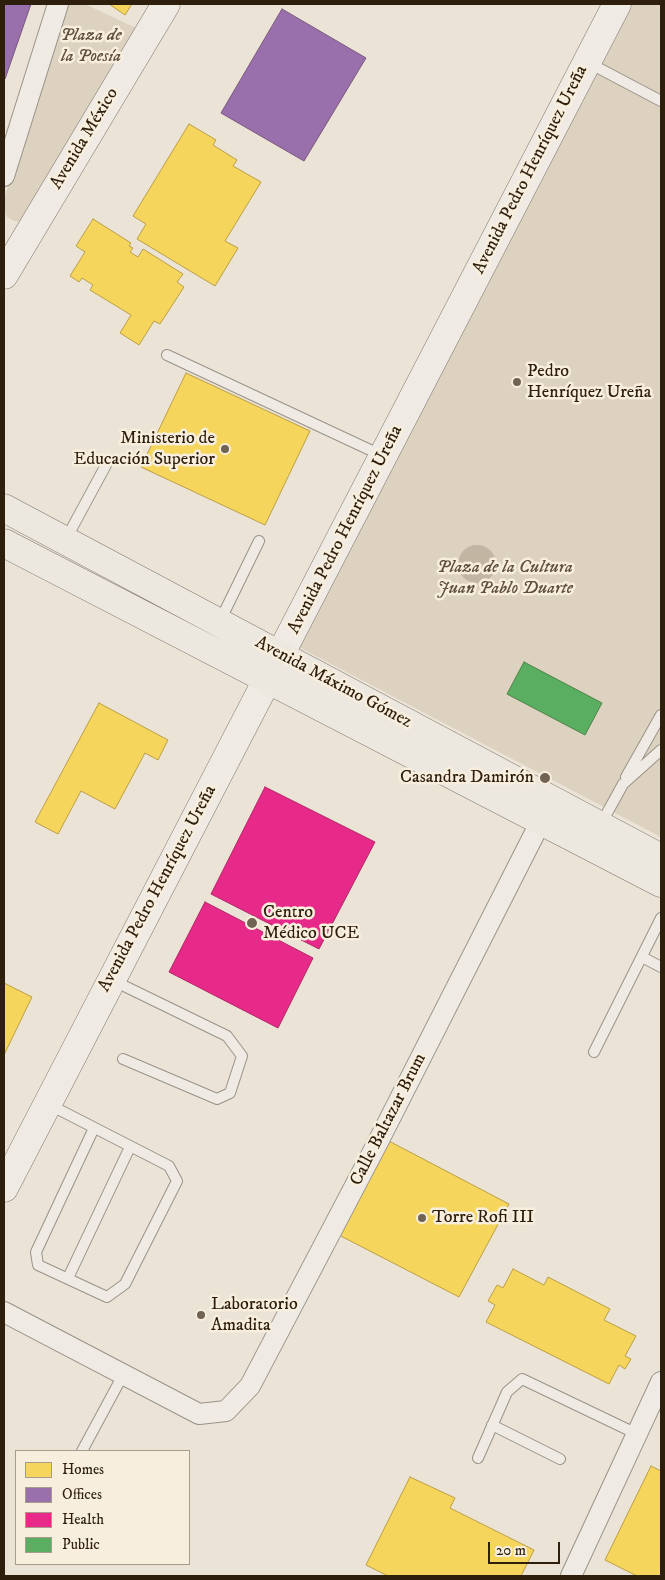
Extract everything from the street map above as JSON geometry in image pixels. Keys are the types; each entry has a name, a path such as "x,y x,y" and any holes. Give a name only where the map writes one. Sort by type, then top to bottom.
{"main road":[{"name":"Avenida México","path":"4,275 166,4"},
{"name":"Avenida Pedro Henríquez Ureña","path":"8,1172 48,1104 110,980 281,655 617,4"},
{"path":"4,238 10,240 20,236 38,217"},
{"name":"Avenida Máximo Gómez","path":"4,508 661,858"},
{"name":"Avenida Máximo Gómez","path":"4,543 661,883"}],"street":[{"path":"4,176 58,4"},
{"name":"Calle Baltazar Brum","path":"123,1374 199,1414 226,1411 250,1386 375,1148 541,821"},
{"path":"4,1312 123,1374"},
{"path":"571,1576 661,1382"}],"lane":[{"path":"587,62 661,101"},
{"path":"167,355 384,456"},
{"path":"65,541 106,465"},
{"path":"219,622 259,542"},
{"path":"600,826 661,715"},
{"path":"622,784 661,750"},
{"path":"594,1052 661,918"},
{"path":"642,957 661,967"},
{"path":"110,980 228,1036 242,1056 230,1093 217,1099 123,1058"},
{"path":"48,1104 170,1166 177,1180 125,1284 107,1297 38,1265 36,1252 94,1128"},
{"path":"68,1278 130,1147"},
{"path":"83,1450 123,1374"},
{"path":"478,1458 507,1392 522,1378 637,1434"},
{"path":"492,1425 560,1459"}],"green space":[{"name":"Plaza de la Poesía","path":"68,4 85,4 140,30 23,222 14,221 6,216 4,199"},
{"name":"Plaza de la Cultura Juan Pablo Duarte","path":"625,4 661,4 661,837 295,645"}],"shaded area":[{"path":"477,545 490,551 496,564 490,577 477,583 464,577 458,564 464,551"}],"building: Homes":[{"path":"109,4 132,4 125,15"},
{"path":"189,124 216,140 213,145 237,160 233,166 261,182 225,241 238,248 215,286 137,239 146,224 133,216"},
{"path":"93,219 131,243 129,246 133,248 130,252 138,257 143,249 183,274 177,282 184,287 160,324 154,321 139,345 120,333 131,315 90,290 93,285 82,278 79,282 70,276 85,252 76,246"},
{"name":"Ministerio de Educación Superior","path":"186,373 310,431 265,525 141,467"},
{"path":"99,703 168,740 158,760 145,753 115,809 81,791 58,834 35,822"},
{"path":"4,983 32,997 4,1055"},
{"name":"Torre Rofi III","path":"385,1139 509,1204 459,1297 335,1233"},
{"path":"513,1269 544,1285 548,1277 610,1309 604,1320 636,1336 625,1356 631,1359 625,1369 619,1365 609,1384 486,1322 495,1305 488,1301 497,1285 503,1288"},
{"path":"651,1466 661,1471 661,1576 637,1576 605,1560"},
{"path":"410,1477 455,1498 450,1508 534,1550 521,1576 388,1576 366,1565"}],"building: Offices":[{"path":"4,4 31,4 5,79 4,79"},
{"path":"282,9 366,58 304,161 221,113"}],"building: Health":[{"path":"265,787 375,842 319,949 211,894"},
{"path":"205,902 313,958 278,1028 169,972"}],"building: Public":[{"name":"Casandra Damirón","path":"524,662 602,703 585,735 507,694"}],"place":[{"name":"Pedro Henríquez Ureña","path":"517,382"},
{"name":"Ministerio de Educación Superior","path":"225,449"},
{"name":"Casandra Damirón","path":"545,778"},
{"name":"Centro Médico UCE","path":"252,923"},
{"name":"Torre Rofi III","path":"422,1218"},
{"name":"Laboratorio Amadita","path":"201,1315"}]}
